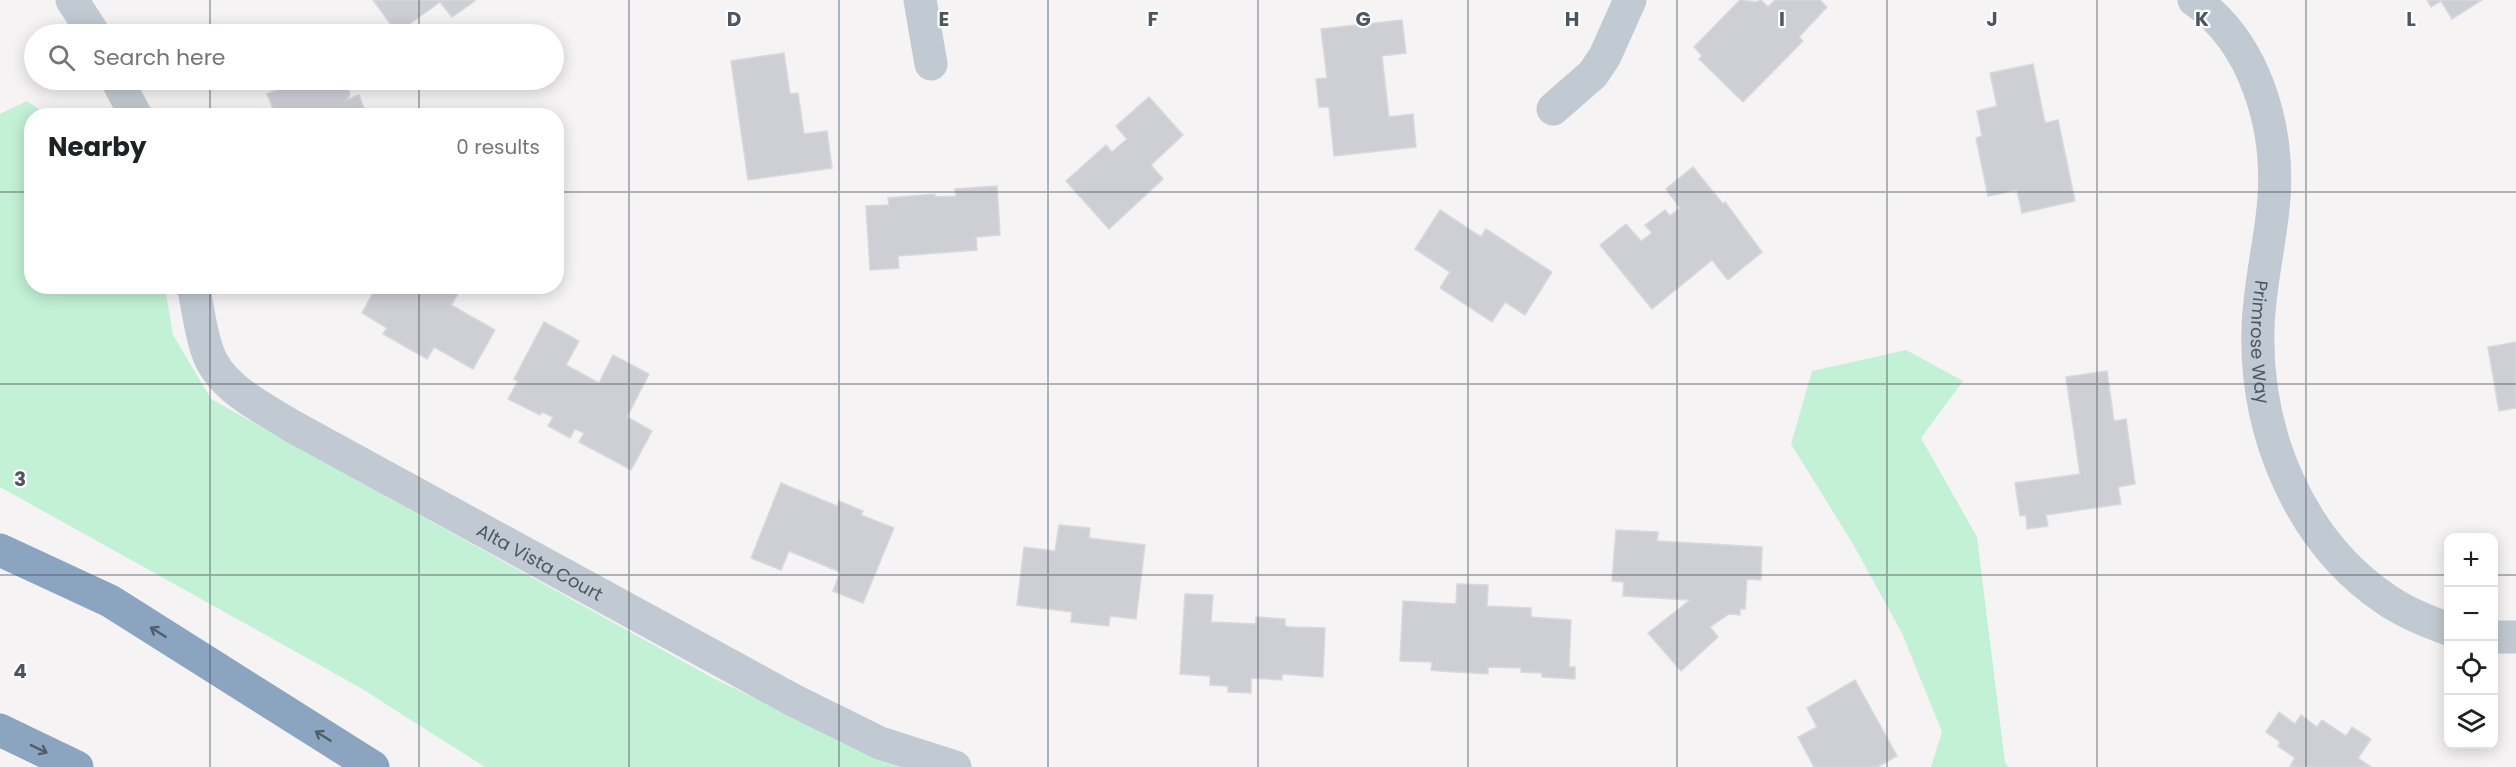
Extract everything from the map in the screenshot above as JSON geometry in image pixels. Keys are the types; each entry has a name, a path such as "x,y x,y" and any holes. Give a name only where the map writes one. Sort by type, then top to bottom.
{"highway":[{"path":"0,550 110,601 373,767"},
{"path":"0,730 77,767"}],"street":[{"path":"72,0 88,24"},
{"path":"920,0 931,64"},
{"path":"1553,109 1593,74 1605,56 1630,0"},
{"name":"Primrose Way","path":"2194,0 2206,8 2229,32 2247,58 2264,107 2273,160 2274,196 2258,328 2259,386 2270,434 2292,490 2317,533 2357,577 2397,606 2444,627"},
{"path":"122,90 132,108"},
{"name":"Alta Vista Court","path":"195,294 207,352 219,373 246,398 292,426 793,700 880,743 955,767"},
{"path":"2498,637 2516,637"}],"green space":[{"path":"27,101 37,108 24,108 24,294 166,294 173,335 211,399 713,678 899,767 485,767 359,687 0,487 0,114"},
{"path":"1906,350 1963,381 1921,438 1977,537 2005,762 2008,767 1931,767 1942,732 1902,633 1853,544 1791,444 1812,371"}],"building":[{"path":"373,0 475,1 452,17 440,2 409,24 390,24"},
{"path":"1740,0 1756,2 1761,0 1768,7 1775,0 1820,0 1827,7 1799,37 1803,41 1743,102 1699,59 1702,56 1694,47"},
{"path":"2427,0 2482,0 2452,19 2441,1 2431,7"},
{"path":"1402,20 1406,53 1382,56 1389,117 1413,114 1416,147 1334,156 1329,107 1319,107 1316,79 1327,78 1321,29"},
{"path":"784,53 790,94 798,93 804,134 827,131 832,168 748,180 731,61"},
{"path":"2033,64 2045,123 2058,120 2075,201 2022,213 2017,190 1988,196 1976,138 1982,136 1977,111 1997,106 1990,73"},
{"path":"277,90 348,90 350,94 347,100 359,95 364,108 273,108 267,94"},
{"path":"1149,97 1183,135 1151,165 1163,179 1109,229 1066,181 1106,145 1112,152 1127,139 1116,126"},
{"path":"1693,167 1723,204 1725,202 1762,252 1728,280 1712,260 1652,309 1600,245 1626,224 1641,241 1652,233 1645,225 1665,210 1670,216 1680,208 1666,189"},
{"path":"997,186 1000,235 976,237 977,250 898,256 899,268 870,270 866,206 889,205 888,198 935,194 935,197 956,196 955,189"},
{"path":"1440,210 1481,237 1486,229 1552,272 1525,315 1505,302 1492,322 1440,288 1450,272 1415,249"},
{"path":"373,294 458,294 451,305 495,330 473,369 434,347 427,359 383,334 387,328 362,313"},
{"path":"544,322 579,341 566,365 599,383 613,355 649,374 627,417 652,431 631,470 579,442 584,433 575,429 570,438 548,426 553,417 542,412 540,415 508,399 518,381 514,379"},
{"path":"2516,342 2516,408 2499,411 2488,347"},
{"path":"2107,371 2114,421 2126,419 2135,484 2118,487 2121,504 2046,515 2048,526 2027,529 2026,515 2020,516 2015,483 2080,474 2066,377"},
{"path":"781,483 837,506 839,501 863,511 861,515 894,528 863,603 833,591 840,572 789,551 781,570 751,558"},
{"path":"1059,525 1090,528 1089,538 1145,545 1136,619 1110,616 1109,626 1071,622 1072,612 1017,605 1024,547 1055,551"},
{"path":"1616,530 1658,532 1657,541 1762,547 1761,580 1747,579 1745,609 1740,609 1740,615 1729,614 1710,627 1718,637 1681,671 1648,633 1690,600 1623,596 1624,582 1612,581"},
{"path":"1457,584 1488,585 1487,606 1531,608 1531,617 1571,620 1569,667 1575,667 1575,679 1542,677 1542,673 1521,672 1521,668 1488,667 1488,674 1440,671 1431,670 1432,662 1400,661 1403,601 1456,604"},
{"path":"1185,594 1213,595 1211,622 1256,624 1256,617 1285,619 1285,626 1290,627 1325,628 1323,677 1282,674 1282,680 1251,678 1251,693 1228,692 1228,686 1210,685 1210,676 1180,674"},
{"path":"1855,680 1897,756 1877,767 1814,767 1798,737 1817,727 1807,708"},
{"path":"2279,712 2295,724 2301,715 2317,727 2322,720 2346,736 2352,727 2371,739 2358,758 2371,767 2290,766 2295,758 2278,746 2280,742 2266,732"}]}
